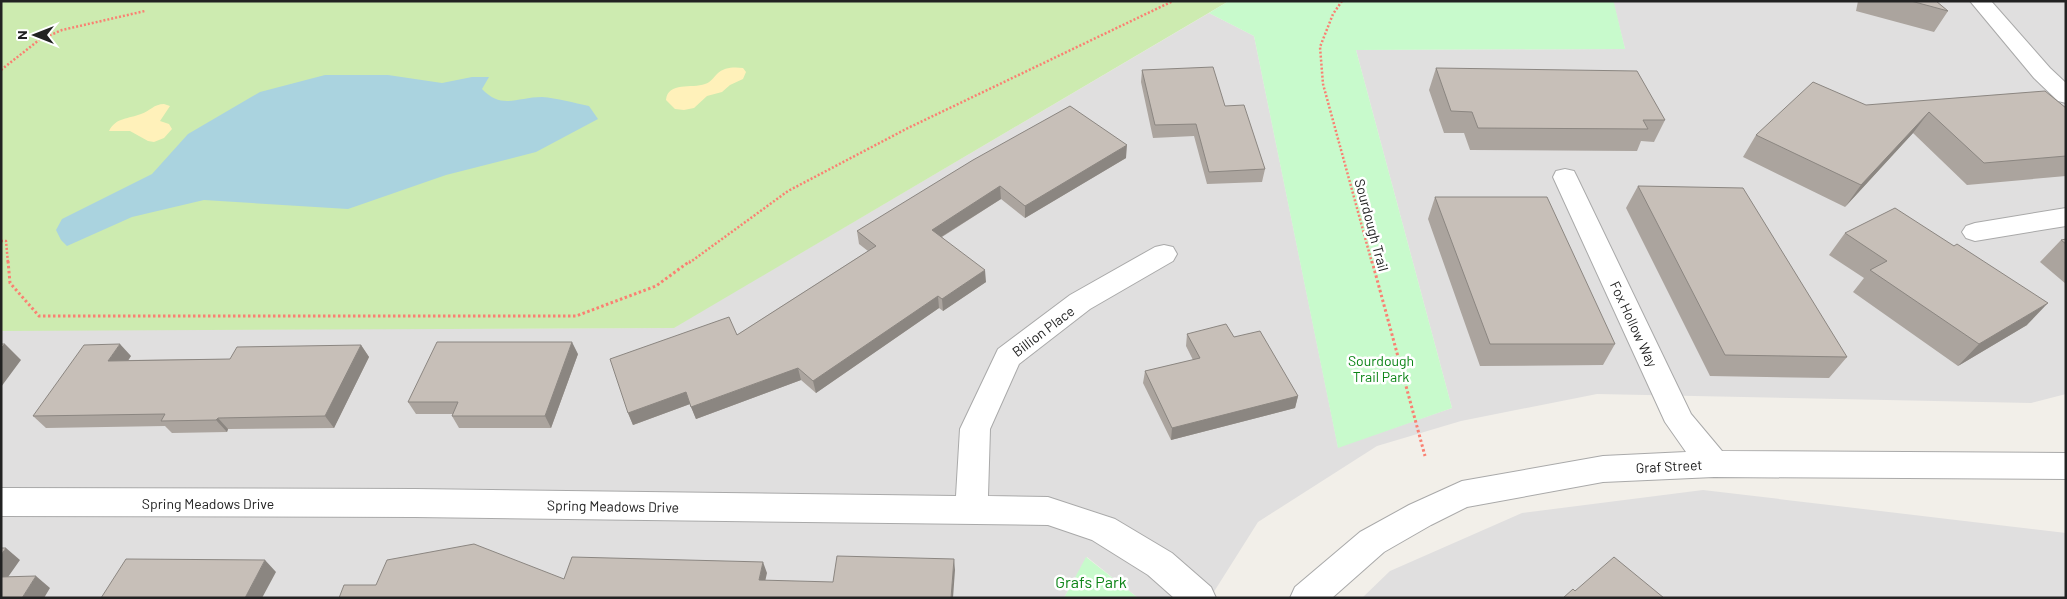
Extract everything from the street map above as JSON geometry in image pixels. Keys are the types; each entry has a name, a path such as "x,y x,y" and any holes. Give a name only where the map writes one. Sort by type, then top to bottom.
{"street":[{"path":"1980,1 2042,73 2066,96"},
{"name":"Fox Hollow Way","path":"1565,177 1680,422 1714,464"},
{"path":"1975,232 2066,217"},
{"name":"Billion Place","path":"972,510 975,430 1008,357 1080,302 1164,254"},
{"name":"Graf Street","path":"1307,598 1372,542 1462,495 1603,469 1714,464 2066,466"},
{"name":"Spring Meadows Drive","path":"1,502 415,503 1048,511 1103,529 1160,564 1199,598"}],"path":[{"path":"1,241 6,241 10,283 39,316 576,316 656,286 797,186 908,128 1173,1"},
{"name":"Sourdough Trail","path":"1342,1 1333,14 1320,47 1323,84 1425,456"},
{"path":"1,70 38,40 62,30 145,11"}],"shaded area":[{"path":"1613,1 2066,1 2066,394 2031,403 1597,394 1461,421 1377,446 1258,522 1210,598 1138,598 1087,557 1064,598 1,598 1,330 673,328 1209,13 1254,36 1338,447 1452,408 1356,50 1625,49"},
{"path":"1703,490 2066,533 2066,598 1362,598 1390,571 1522,513"}],"green space":[{"path":"1,1 1229,1 674,328 1,331"},
{"name":"Sourdough Trail Park","path":"1229,1 1613,1 1625,49 1356,50 1452,408 1338,448 1254,36 1209,13"},
{"name":"Grafs Park","path":"1086,557 1138,598 1064,598"}],"sand":[{"path":"743,68 746,72 743,79 730,85 722,92 707,96 694,108 675,109 666,100 671,90 705,84 723,70"},
{"path":"164,104 170,106 160,121 169,124 172,129 164,138 154,142 148,141 130,131 109,131 115,123 123,119"}],"water":[{"path":"325,75 388,75 442,83 472,77 489,77 482,89 496,99 510,101 542,97 560,99 589,106 598,119 536,152 446,175 348,209 204,200 132,217 67,246 61,240 56,230 62,219 152,174 188,134 260,92"}],"building":[{"path":"1911,1 1936,1 1948,11"},
{"path":"1213,67 1225,106 1244,105 1265,169 1209,172 1196,124 1155,125 1142,70"},
{"path":"1436,68 1637,71 1665,120 1643,120 1648,129 1478,128 1472,112 1451,111"},
{"path":"1813,82 1866,105 2045,91 2066,108 2066,156 1984,163 1929,112 1861,185 1756,135"},
{"path":"1070,106 1127,145 1025,206 1000,186 932,230 985,270 942,299 938,296 813,381 798,368 691,407 686,392 628,413 610,359 729,317 737,335 876,246 857,231 973,160"},
{"path":"1638,186 1743,188 1847,357 1725,355"},
{"path":"1435,197 1547,197 1615,344 1490,344"},
{"path":"1895,208 1954,246 1957,244 2048,303 1979,344 1870,270 1887,261 1845,233"},
{"path":"1226,324 1234,337 1260,331 1298,396 1172,428 1145,371 1200,358 1187,334"},
{"path":"437,342 572,342 545,416 452,416 458,402 408,402"},
{"path":"120,344 108,361 230,359 237,347 361,345 325,416 161,421 165,414 33,416 84,345"},
{"path":"474,544 564,579 572,557 763,562 759,580 833,582 837,556 954,559 951,598 339,598 344,585 376,585 387,560"},
{"path":"1,548 6,548 1,555"},
{"path":"1614,557 1664,598 1563,598 1573,589 1575,591"},
{"path":"126,559 265,560 245,598 101,598"},
{"path":"36,576 22,598 1,598 1,577"}]}
